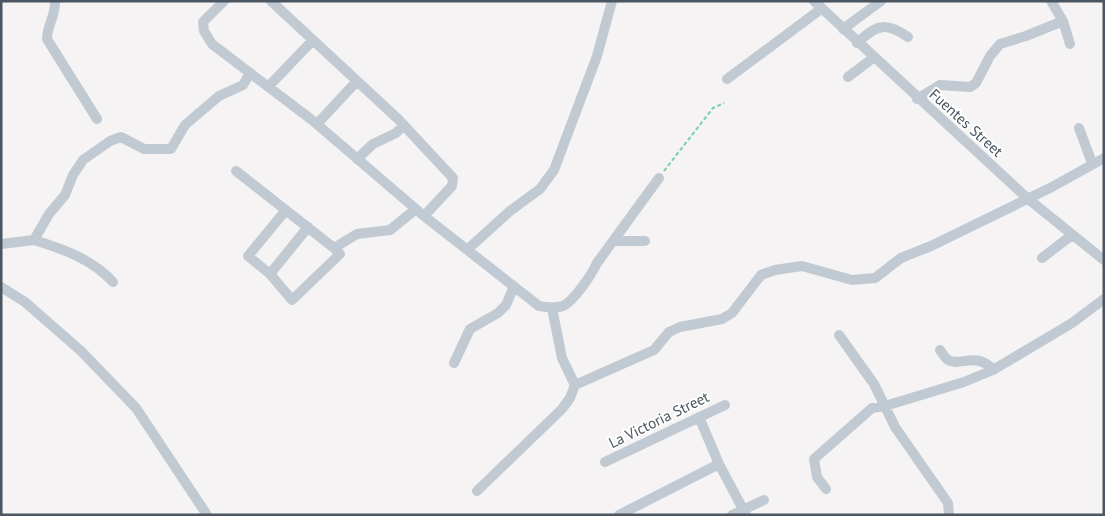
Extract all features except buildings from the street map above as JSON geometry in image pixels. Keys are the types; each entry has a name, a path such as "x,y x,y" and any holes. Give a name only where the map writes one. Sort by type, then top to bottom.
{"street":[{"path":"55,1 54,14 47,30 47,38 97,119"},
{"path":"224,1 205,18 204,31 212,44 317,124 420,212 539,306 552,308 564,306 572,298 659,178"},
{"path":"271,1 404,125 453,178 452,186 420,212 390,230 357,234 334,248"},
{"path":"468,249 510,211 540,189 554,170 597,56 612,1"},
{"path":"843,29 881,1"},
{"path":"1051,1 1063,21 1070,44"},
{"path":"726,79 817,5"},
{"name":"Fuentes Street","path":"817,5 917,99 1027,198 1104,260"},
{"path":"917,99 940,84 970,87 976,83 990,56 1000,44 1034,34 1063,21"},
{"path":"857,42 867,33 880,26 894,28 908,37"},
{"path":"268,86 312,41"},
{"path":"848,77 873,58"},
{"path":"34,240 49,214 65,195 73,175 90,154 121,137 144,149 170,149 185,125 219,96 244,85 250,73"},
{"path":"317,124 357,81"},
{"path":"357,159 373,144 396,133 404,125"},
{"path":"1079,128 1092,163"},
{"path":"478,491 562,409 570,398 575,385 654,350 669,332 680,327 722,320 732,313 761,276 775,270 802,266 852,280 875,278 901,258 931,246 1027,198 1052,188 1092,163 1104,158"},
{"path":"236,171 308,227 340,254 292,300 270,274 248,256 286,210"},
{"path":"270,274 308,227"},
{"path":"1042,258 1072,235"},
{"path":"1,244 34,240 88,261 104,271 113,282"},
{"path":"615,240 645,241"},
{"path":"454,363 470,329 498,313 506,305 514,286"},
{"path":"2,289 24,302 81,351 136,408 207,515"},
{"path":"826,489 817,477 814,467 816,456 829,447 867,411 964,382 993,370 1065,328 1104,299"},
{"path":"552,308 562,358 575,385"},
{"path":"839,335 874,384 894,426 948,503 949,515"},
{"path":"940,350 947,359 956,362 973,359 990,365 993,370"},
{"name":"La Victoria Street","path":"605,462 725,405"},
{"path":"698,418 744,512"},
{"path":"619,515 719,464"},
{"path":"732,515 744,512 764,500"}],"path":[{"path":"659,178 713,108 724,103"}]}
